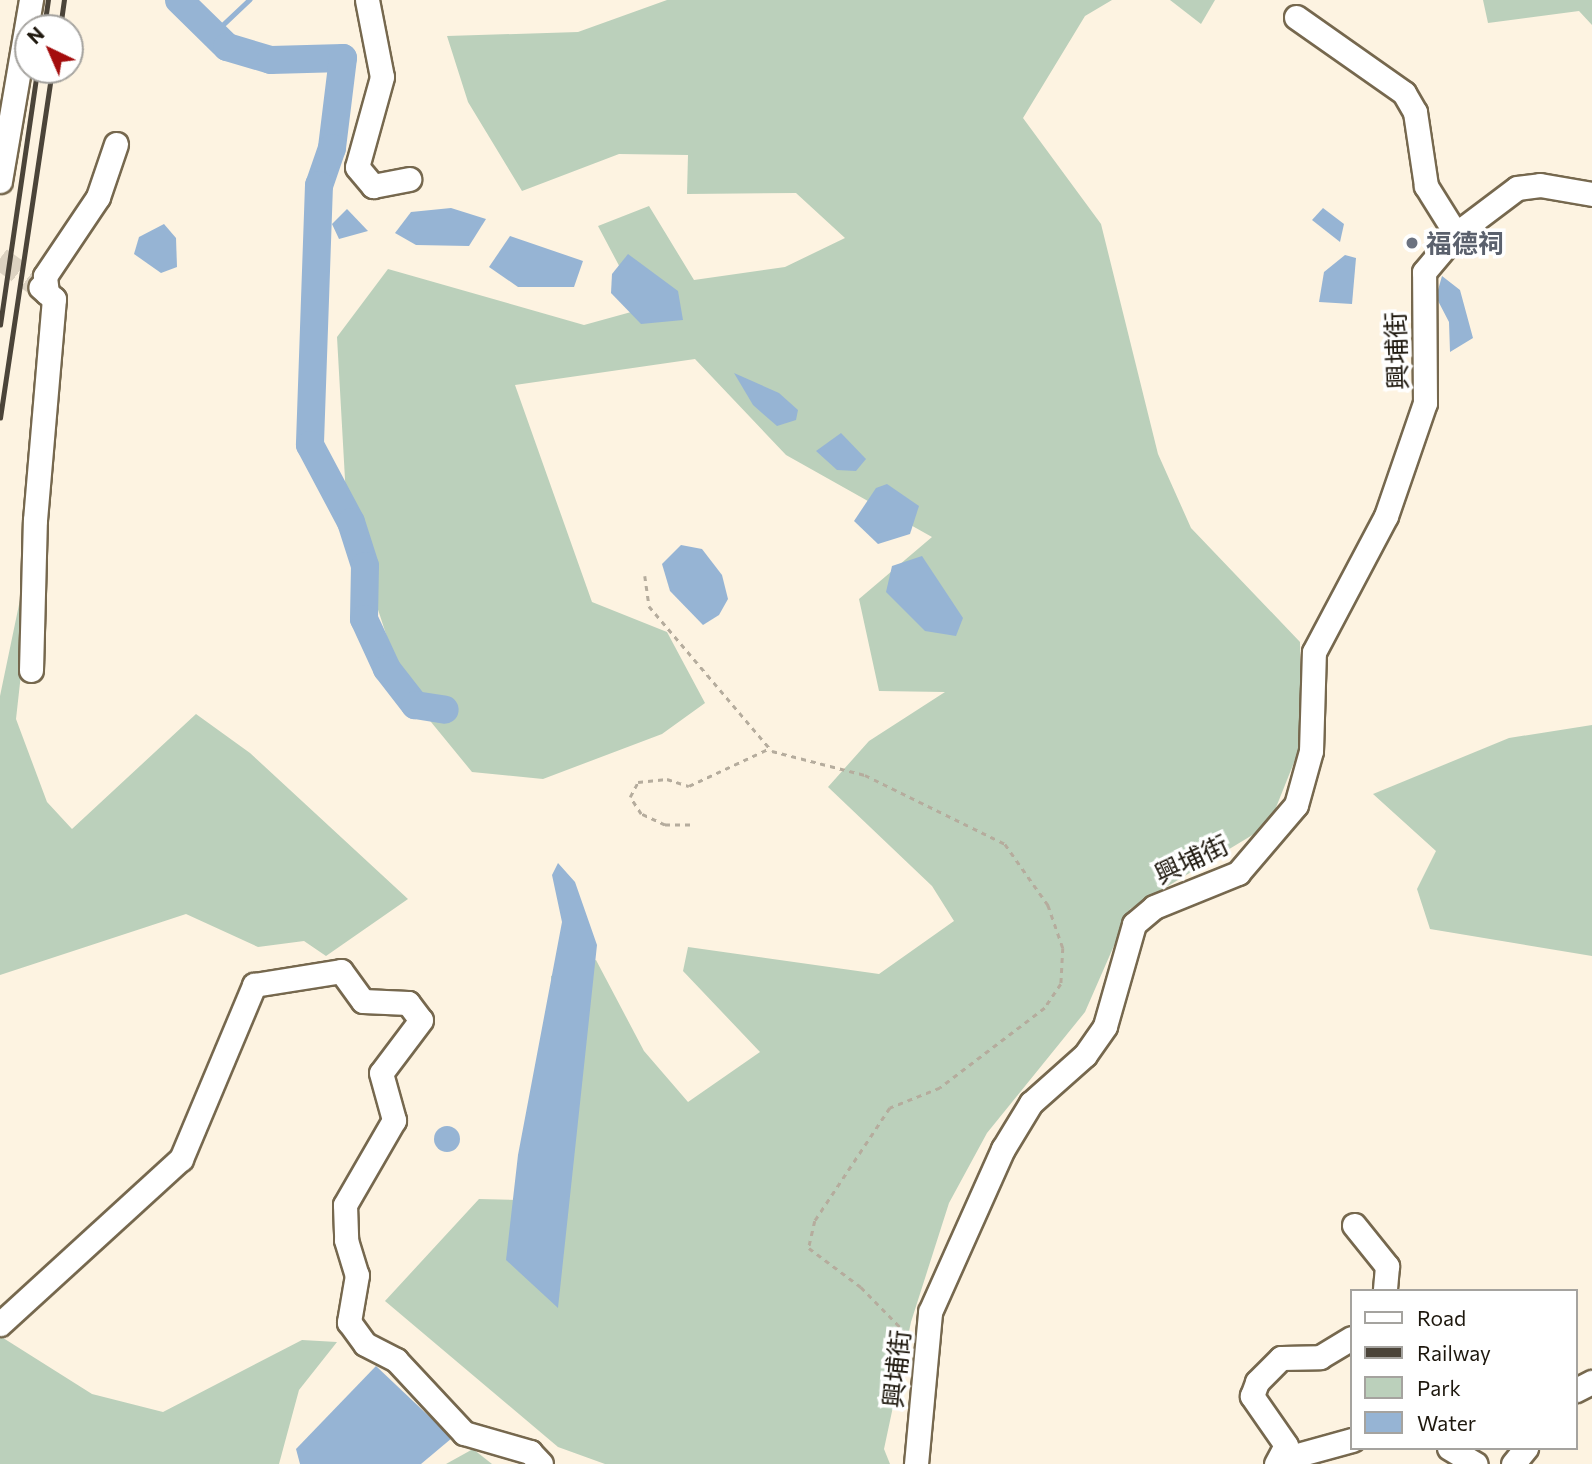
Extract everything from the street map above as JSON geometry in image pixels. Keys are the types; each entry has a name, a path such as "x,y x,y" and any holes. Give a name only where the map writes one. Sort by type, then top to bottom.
{"street":[{"path":"0,181 31,0"},
{"path":"367,0 382,77 356,167 373,186 409,179"},
{"path":"1296,17 1404,93 1415,112 1426,186 1456,234"},
{"path":"31,670 35,520 54,299 44,290 45,276 98,197 116,144"},
{"name":"興埔街","path":"916,1464 926,1354 945,1270 973,1226 1003,1149 1031,1103 1085,1055 1105,1026 1135,923 1154,907 1238,873 1296,804 1311,751 1314,652 1408,466 1426,392 1424,272 1456,234 1517,188 1540,185 1592,194"},
{"path":"0,1324 181,1159 254,985 341,971 363,1001 408,1003 421,1020 381,1073 394,1120 345,1205 346,1240 357,1275 349,1322 365,1344 396,1360 464,1433 530,1452 541,1464"},
{"path":"1354,1225 1387,1266 1385,1289"},
{"path":"1280,1462 1286,1445 1276,1423 1252,1396 1257,1382 1281,1357 1320,1357 1350,1339"},
{"path":"1280,1462 1350,1441"},
{"path":"1452,1450 1476,1464"}],"path":[{"path":"645,576 649,606 769,748 865,775 1004,844 1048,905 1063,948 1061,984 1045,1008 940,1088 890,1108 815,1222 809,1248 860,1287 926,1354"},
{"path":"690,825 665,825 640,814 630,797 638,782 667,779 689,786 769,748"}],"green space":[{"path":"667,0 1112,0 1085,16 1023,118 1101,224 1158,454 1191,528 1300,642 1301,745 1269,825 1130,909 1085,1012 987,1133 949,1203 911,1322 884,1449 890,1464 605,1464 558,1447 385,1301 479,1199 552,1201 551,976 596,960 644,1051 688,1102 760,1052 683,971 688,947 879,974 954,921 932,886 828,787 869,741 945,692 879,691 859,599 932,537 786,455 695,359 515,385 592,602 667,632 705,703 662,734 543,779 472,772 404,689 347,515 337,337 388,269 584,325 642,309 598,226 649,206 694,280 785,267 845,238 796,193 687,194 688,155 619,154 522,191 468,102 447,36 578,32"},
{"path":"1170,0 1215,0 1201,24"},
{"path":"1483,0 1592,0 1592,25 1579,11 1488,23"},
{"path":"21,595 28,611 16,719 47,802 72,829 196,714 250,753 408,899 326,956 304,941 258,947 186,914 0,975 0,696"},
{"path":"1592,725 1592,956 1430,929 1417,889 1436,851 1373,794 1509,738"},
{"path":"0,1336 92,1394 163,1412 302,1340 337,1342 299,1390 279,1464 0,1464"},
{"path":"473,1449 492,1464 446,1464"}],"water":[{"path":"451,208 486,219 469,246 416,245 395,233 411,212"},
{"path":"1323,208 1344,224 1340,242 1312,220"},
{"path":"347,209 368,231 339,239 332,224"},
{"path":"164,224 176,238 177,267 161,273 134,254 139,237"},
{"path":"510,236 583,261 574,287 518,287 489,267"},
{"path":"628,254 678,291 683,320 641,324 611,293 612,274"},
{"path":"1345,255 1356,258 1352,304 1319,302 1324,272"},
{"path":"1442,276 1460,290 1473,338 1450,352 1449,322 1436,297"},
{"path":"734,373 779,393 798,410 796,420 777,426 753,405"},
{"path":"841,433 866,459 856,471 837,470 816,451"},
{"path":"887,484 919,506 910,534 878,544 854,521 876,488"},
{"path":"681,545 702,549 722,575 728,599 719,615 703,625 670,591 662,564"},
{"path":"922,556 963,618 956,636 925,631 886,592 892,566"},
{"path":"558,863 575,882 597,945 558,1308 506,1260 518,1155 562,922 552,875"},
{"path":"447,1126 456,1130 460,1139 456,1148 447,1152 438,1148 434,1139 438,1130"},
{"path":"376,1366 452,1438 421,1464 300,1464 296,1449"}],"building":[{"name":"福德祠","path":"1410,235 1419,244 1414,250 1404,241"}],"waterway":[{"path":"179,0 227,47 271,60 343,58 332,148 319,185 310,445 351,522 365,566 364,619 387,669 415,705 445,710"},
{"path":"213,34 249,0"}],"tunnel":[{"path":"0,258 40,287"}],"railway":[{"path":"46,14 48,0"},
{"path":"62,14 64,0"},
{"path":"0,325 35,84"},
{"path":"0,418 50,84"}],"place":[{"name":"福德祠","path":"1412,243"}]}
